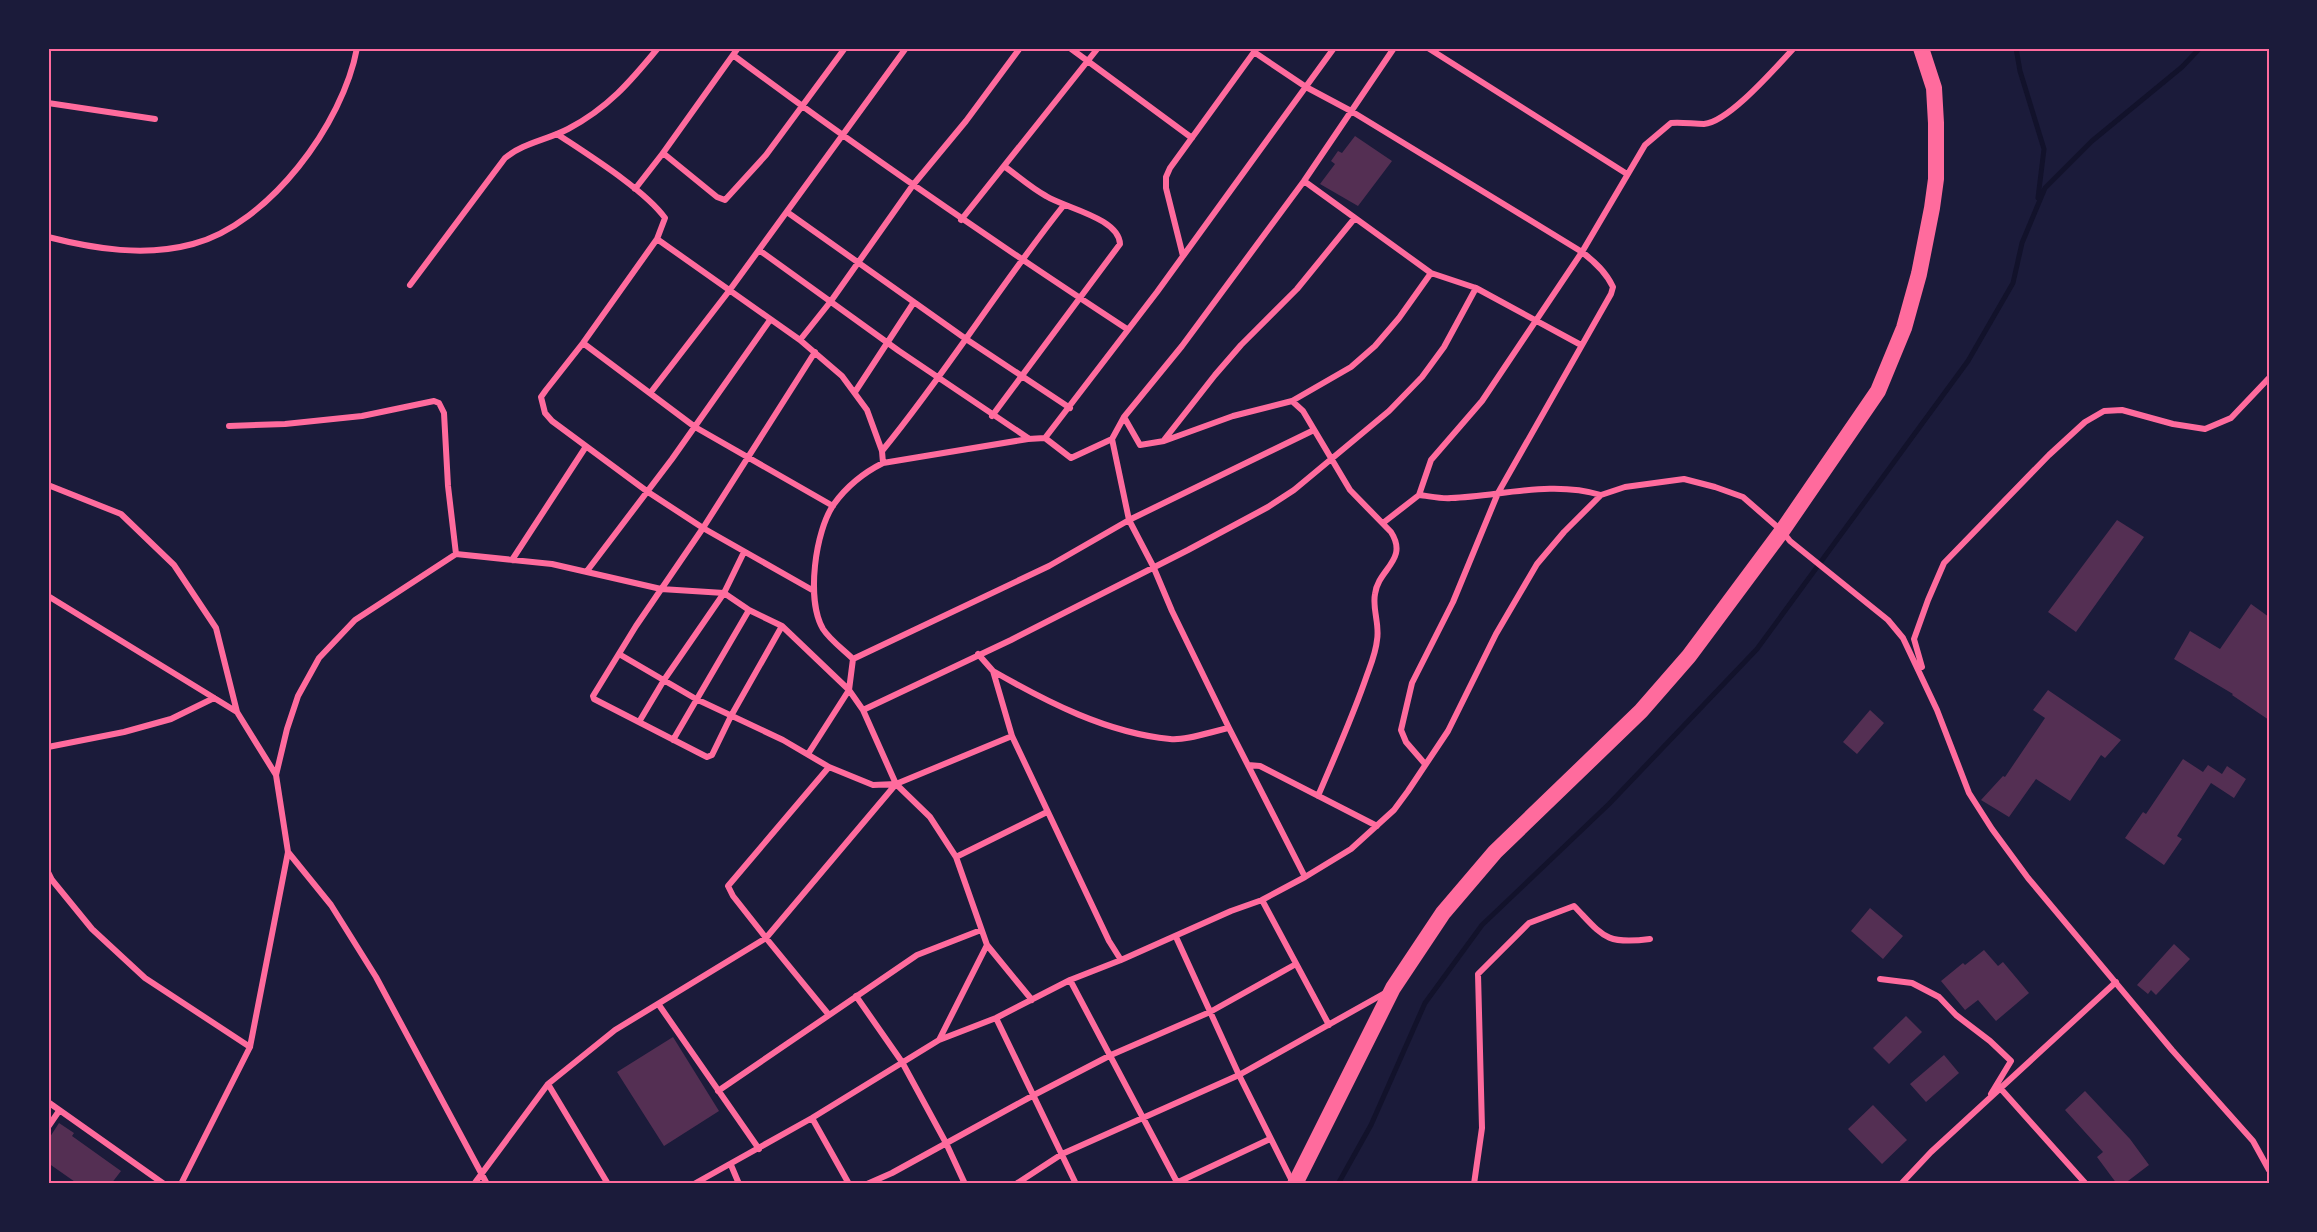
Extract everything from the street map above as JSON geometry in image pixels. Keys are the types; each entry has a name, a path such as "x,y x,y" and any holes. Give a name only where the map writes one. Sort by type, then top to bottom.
{"highway":[{"path":"1294,1184 1392,988 1420,946 1469,881 1527,820 1641,711 1689,656 1786,536 1878,392 1904,327 1925,246 1936,179 1934,88 1921,48"}],"street":[{"path":"48,237 94,248 137,250 192,244 224,233 291,177 315,145 338,104 357,48"},
{"path":"410,285 505,158 524,146 557,134 595,113 613,100 658,48"},
{"path":"634,189 663,153 738,48"},
{"path":"663,153 717,197 725,200 766,156 845,48"},
{"path":"651,392 729,291 906,48"},
{"path":"800,340 831,301 913,185 966,121 1020,48"},
{"path":"1070,48 1192,138"},
{"path":"961,220 1098,48"},
{"path":"1045,438 1183,256 1334,48"},
{"path":"853,659 824,629 815,604 813,581 818,553 825,522 833,506 862,474 883,462 1045,438 1071,458 1112,439 1124,417 1182,346 1304,182 1394,48"},
{"path":"1428,48 1627,174"},
{"path":"1383,523 1419,495 1431,460 1482,401 1582,252 1645,145 1671,123 1705,124 1720,119 1760,84 1794,48"},
{"path":"1183,256 1166,188 1166,177 1256,50 1306,87 1351,111 1582,252 1608,277 1613,287 1498,493 1453,602 1412,683 1401,730 1406,742 1425,764"},
{"path":"732,55 961,220 1127,329"},
{"path":"48,103 155,119"},
{"path":"557,134 634,189 660,210 665,218 657,239 583,343 541,397 545,413 552,422 648,492 703,528 814,591"},
{"path":"992,416 1020,375 1120,244 1120,236 1114,229 1084,212 1045,196 1004,166"},
{"path":"1304,182 1431,273 1476,288 1581,345"},
{"path":"882,451 939,378 1020,260 1064,205"},
{"path":"787,212 966,339 1070,408"},
{"path":"1164,441 1215,375 1241,345 1297,289 1354,219"},
{"path":"657,239 800,340 842,376 867,410 882,451 883,462"},
{"path":"759,250 887,343 1028,439"},
{"path":"1124,417 1140,446 1164,441 1233,416 1292,401 1351,367 1375,346 1400,318 1431,273"},
{"path":"863,710 1011,640 1188,550 1269,507 1294,490 1389,411 1422,377 1444,347 1476,288"},
{"path":"855,392 914,302"},
{"path":"587,572 648,492 770,320"},
{"path":"583,343 695,426 833,506"},
{"path":"782,626 712,754 707,758 594,699 593,696 619,654 703,528 815,352"},
{"path":"1927,688 1914,639 1944,563 2085,422 2104,411 2122,410 2174,424 2205,429 2230,418 2269,378"},
{"path":"229,426 285,424 362,416 434,401 439,403 444,413 448,486 456,554"},
{"path":"1292,401 1303,411 1350,490 1383,523 1396,540 1397,549 1396,558 1377,585 1374,596 1379,630 1373,659 1350,723 1318,796"},
{"path":"853,659 1049,566 1129,520 1314,430"},
{"path":"1112,439 1129,520 1229,728 1305,877"},
{"path":"512,560 585,447"},
{"path":"694,1184 812,1118 939,1040 996,1018 1070,980 1176,938 1231,911 1262,900 1351,849 1394,810 1448,731 1496,634 1537,564 1564,532 1601,495 1625,487 1684,479 1715,487 1743,498 1888,620 1903,638 1927,688 1969,794 1992,829 2028,878 2253,1141 2269,1170"},
{"path":"48,484 121,514 174,565 216,628 237,712 276,776"},
{"path":"1419,495 1449,499 1518,491 1573,488 1601,495"},
{"path":"639,722 664,680 724,593 744,552"},
{"path":"181,1184 250,1047 288,852 276,776 287,729 298,696 319,658 355,620 456,554 552,564 661,589 724,593 749,610 782,626 849,690 863,710 896,784 930,817 956,857 987,945 1032,1000"},
{"path":"48,596 237,712"},
{"path":"673,740 749,610"},
{"path":"619,654 696,699 763,730 829,767 873,785 896,784 1012,736"},
{"path":"978,654 993,671 1035,695 1087,717 1140,733 1172,740 1229,728"},
{"path":"808,754 849,690 853,659"},
{"path":"993,671 1012,736 1109,942 1121,960"},
{"path":"48,747 124,732 171,719 214,698"},
{"path":"1248,765 1260,766 1377,826"},
{"path":"829,767 728,886 733,896 829,1015"},
{"path":"474,1184 548,1084 615,1030 766,938 896,784"},
{"path":"956,857 1047,812"},
{"path":"288,852 331,905 376,977 487,1184"},
{"path":"48,872 50,879 92,929 145,978 250,1047"},
{"path":"1262,900 1329,1025"},
{"path":"1474,1184 1482,1128 1478,974 1529,923 1574,906 1603,935 1623,943 1650,939"},
{"path":"718,1091 917,955 981,930"},
{"path":"1176,938 1239,1075 1294,1184"},
{"path":"939,1040 987,945"},
{"path":"867,1184 1111,1056 1210,1012 1296,964"},
{"path":"1880,979 1912,984 1939,997 1956,1016 1990,1041 2010,1061 1988,1101"},
{"path":"1070,980 1176,1183 1270,1139"},
{"path":"1901,1184 1931,1152 2116,982"},
{"path":"1016,1184 1062,1154 1239,1075 1392,988"},
{"path":"856,996 902,1062 946,1143 964,1184"},
{"path":"659,1005 759,1149"},
{"path":"996,1018 1076,1184"},
{"path":"548,1084 608,1184"},
{"path":"2001,1089 2086,1184"},
{"path":"48,1102 164,1184"},
{"path":"48,1127 59,1111"},
{"path":"812,1118 849,1184"},
{"path":"731,1165 740,1184"}],"building":[{"path":"1355,136 1392,161 1358,206 1320,184 1335,164 1331,161 1338,151 1342,153"},
{"path":"2117,520 2144,537 2076,632 2048,612"},
{"path":"2251,604 2269,617 2269,720 2233,694 2174,659 2190,631 2220,649"},
{"path":"2048,690 2121,740 2105,758 2101,755 2070,801 2036,779 2009,817 1981,800 2003,776 2005,777 2045,718 2033,710"},
{"path":"1870,710 1884,723 1857,754 1843,742"},
{"path":"2183,759 2203,772 2208,765 2222,774 2227,766 2246,779 2234,798 2211,783 2177,836 2182,839 2164,865 2125,838 2143,812 2146,814"},
{"path":"1870,908 1903,936 1883,959 1851,931"},
{"path":"2174,944 2190,959 2156,995 2151,990 2148,994 2137,985"},
{"path":"1984,950 1998,966 2003,962 2029,993 1996,1021 1978,1000 1965,1010 1941,981"},
{"path":"1906,1016 1922,1032 1889,1064 1873,1048"},
{"path":"673,1037 719,1111 664,1146 617,1072"},
{"path":"1944,1055 1959,1073 1926,1102 1910,1084"},
{"path":"2085,1091 2130,1139 2149,1165 2124,1184 2117,1184 2097,1157 2103,1152 2065,1110"},
{"path":"1873,1105 1907,1140 1882,1164 1848,1129"},
{"path":"59,1123 74,1133 72,1136 121,1171 111,1184 78,1184 48,1163 48,1140"}],"waterway":[{"path":"2016,48 2020,71 2044,149 2038,198"},
{"path":"1338,1184 1371,1125 1425,1003 1482,925 1609,804 1757,649 1968,361 2013,283 2022,243 2045,188 2092,141 2182,67 2200,48"}]}
